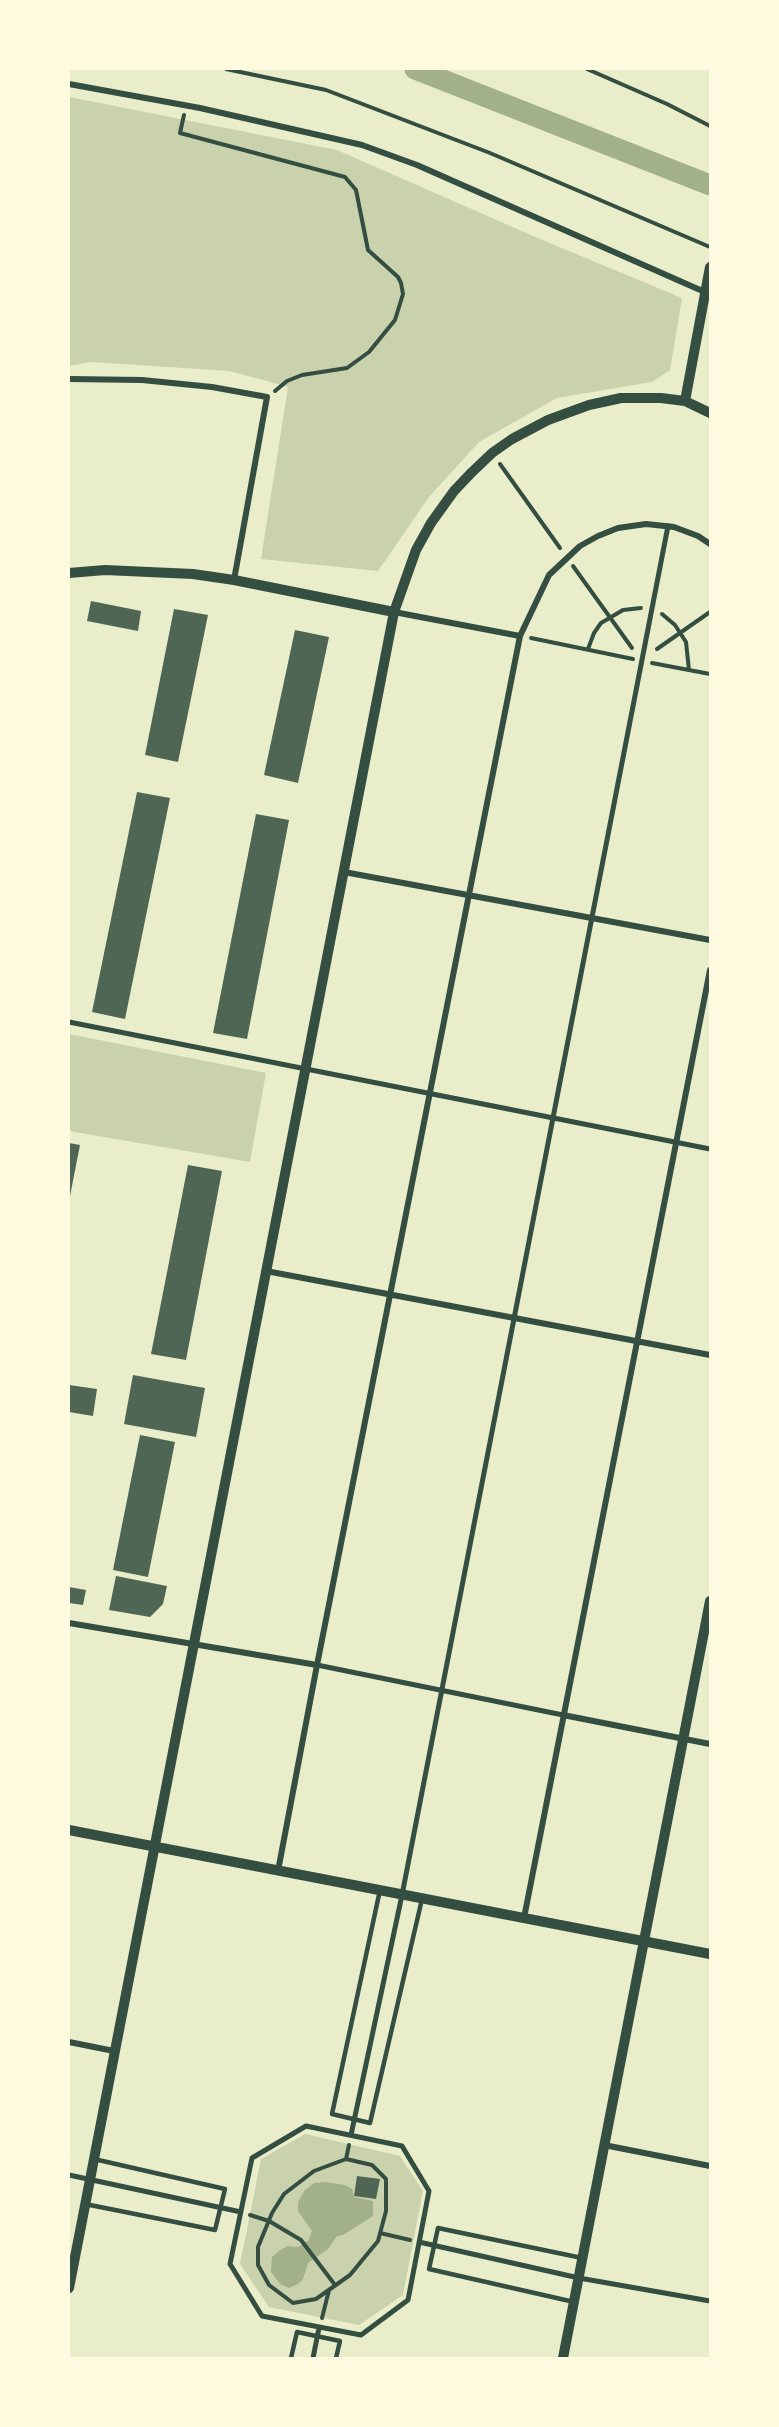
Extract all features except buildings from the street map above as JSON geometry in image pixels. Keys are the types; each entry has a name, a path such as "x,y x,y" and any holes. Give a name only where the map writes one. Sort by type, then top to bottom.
{"street":[{"path":"69,84 186,105 362,145 417,165 707,293"},
{"path":"685,401 707,293 710,267"},
{"path":"69,378 142,380 212,387 267,397 234,580"},
{"path":"69,2288 394,612 416,550 431,523 454,491 492,453 512,439 548,420 589,405 621,398 661,398 685,401 710,413"},
{"path":"278,1871 520,636 549,575 567,557 589,541 618,528 646,524 668,526 698,536 710,544"},
{"path":"351,2135 402,1894 668,526"},
{"path":"69,573 148,571 193,574 520,636"},
{"path":"344,872 710,940"},
{"path":"524,1918 710,970"},
{"path":"69,1022 306,1067 710,1149"},
{"path":"266,1271 710,1355"},
{"path":"563,2358 710,1600"},
{"path":"69,1623 317,1665 710,1744"},
{"path":"69,1830 710,1954"},
{"path":"69,2042 114,2051"},
{"path":"306,2126 351,2135 402,2146 429,2191 408,2300 361,2335 262,2316 230,2264 252,2157 306,2126"},
{"path":"604,2145 710,2166"},
{"path":"69,2175 241,2212"},
{"path":"419,2242 579,2278 710,2301"},
{"path":"314,2358 319,2328"}],"lane":[{"path":"380,1890 332,2114 370,2123 422,1898"},
{"path":"85,2204 215,2230 225,2189 94,2159"},
{"path":"574,2302 429,2269 438,2228 582,2258"},
{"path":"291,2358 297,2332 340,2341 336,2358"}],"path":[{"path":"226,69 326,90 490,153 710,247"},
{"path":"587,69 710,126"},
{"path":"186,105 180,133 345,177 356,190 368,250 398,277 401,283 403,294 395,320 359,361 333,371 295,378 267,397"},
{"path":"492,453 641,660"},
{"path":"641,660 710,612"},
{"path":"520,636 710,674"},
{"path":"346,2159 372,2165 386,2179 386,2211 380,2233 378,2241 350,2275 316,2298 293,2303 269,2286 258,2265 258,2247 284,2194 314,2171 346,2159"},
{"path":"241,2212 269,2221 300,2240 335,2285"},
{"path":"380,2233 419,2242"},
{"path":"319,2328 329,2289"}],"shaded area":[{"path":"69,97 337,150 682,298 670,370 652,382 557,398 479,442 429,497 378,571 261,559 288,387 230,371 91,362 69,366"},
{"path":"69,1034 266,1073 250,1162 69,1131"},
{"path":"305,2134 400,2156 423,2191 403,2295 359,2325 269,2307 240,2264 261,2159"},
{"path":"314,2183 345,2185 352,2189 354,2197 373,2201 373,2216 343,2235 337,2236 328,2249 308,2263 303,2279 289,2288 280,2284 271,2272 272,2257 288,2246 298,2247 309,2240 312,2231 298,2211 298,2202 304,2191"}],"waterway":[{"path":"415,69 710,185"}]}
